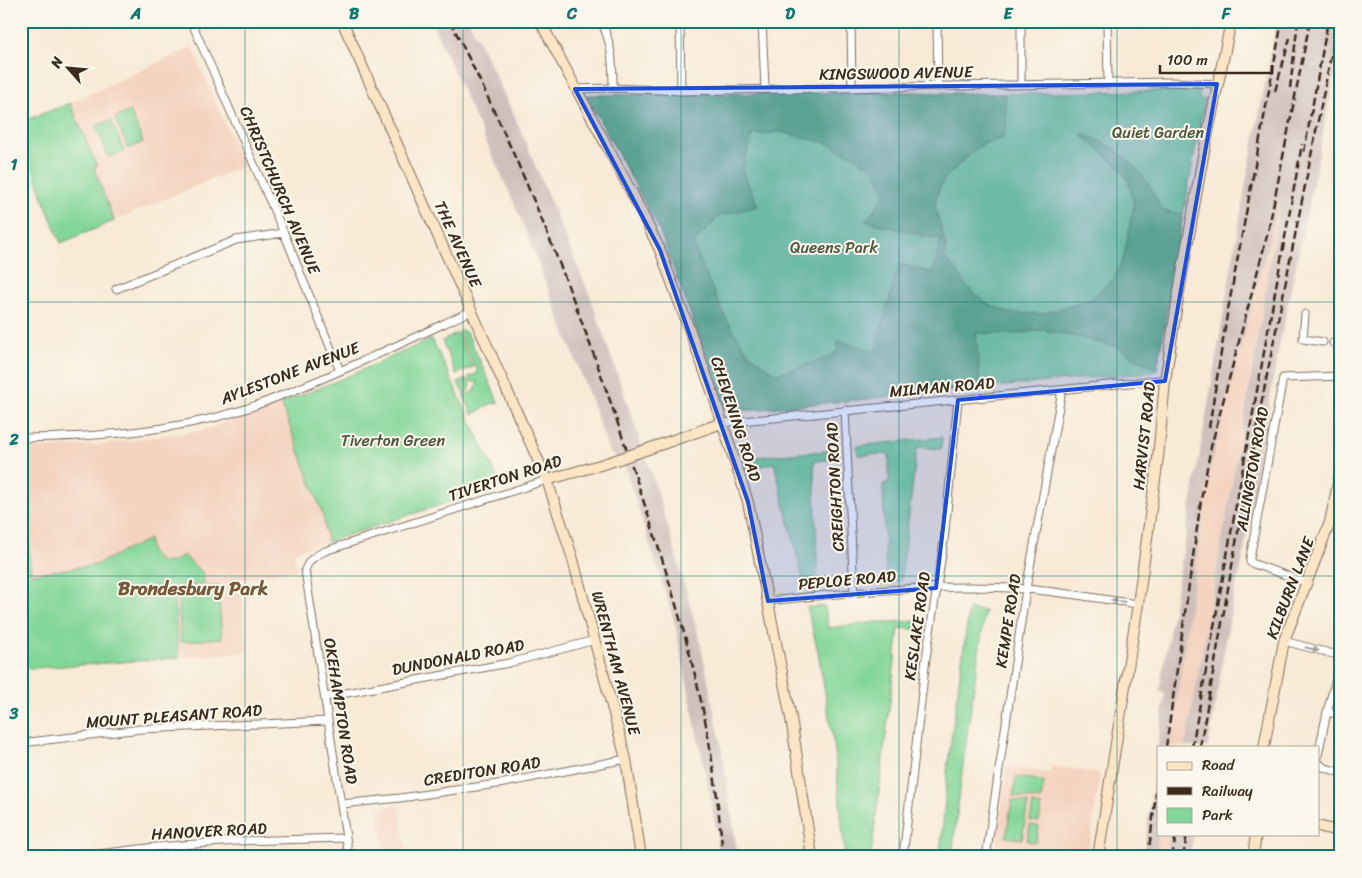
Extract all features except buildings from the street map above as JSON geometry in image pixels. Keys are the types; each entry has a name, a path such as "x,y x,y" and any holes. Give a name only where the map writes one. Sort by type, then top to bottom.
{"street":[{"name":"CHRISTCHURCH AVENUE","path":"190,21 284,233 340,371"},
{"name":"THE AVENUE","path":"342,21 547,480"},
{"name":"CHEVENING ROAD","path":"540,21 632,193 660,250 712,390 748,502 791,718 812,857"},
{"path":"601,21 607,33 613,60 612,88"},
{"path":"680,21 680,91"},
{"path":"762,21 765,88"},
{"path":"851,21 852,88"},
{"path":"937,21 938,87"},
{"path":"1021,21 1022,85"},
{"path":"1107,21 1108,84"},
{"name":"HARVIST ROAD","path":"1098,857 1138,604 1158,458 1165,381 1178,297 1217,84 1231,21"},
{"path":"1341,77 1338,100 1341,102"},
{"name":"KINGSWOOD AVENUE","path":"575,89 612,88 680,91 1170,82 1217,84"},
{"path":"116,289 236,240 284,233"},
{"name":"AYLESTONE AVENUE","path":"21,438 59,438 121,433 187,424 242,410 340,371 471,311"},
{"path":"1305,314 1303,339 1324,342"},
{"name":"ALLINGTON ROAD","path":"1308,583 1254,564 1250,562 1250,558 1283,378 1341,376"},
{"name":"MILMAN ROAD","path":"722,423 1159,380 1165,381"},
{"name":"KEMPE ROAD","path":"986,857 1026,589 1062,390"},
{"name":"KESLAKE ROAD","path":"902,857 926,658 944,541 958,400"},
{"name":"CREIGHTON ROAD","path":"845,410 854,592"},
{"name":"TIVERTON ROAD","path":"306,570 311,559 325,551 607,462 722,423"},
{"name":"KILBURN LANE","path":"1264,746 1284,642 1330,522 1341,469"},
{"name":"WRENTHAM AVENUE","path":"547,480 572,556 626,759 641,857"},
{"name":"OKEHAMPTON ROAD","path":"306,570 349,857"},
{"name":"PEPLOE ROAD","path":"768,601 854,592 936,588 1026,589 1138,604"},
{"name":"DUNDONALD ROAD","path":"325,696 509,663 595,640"},
{"path":"1284,642 1341,656"},
{"path":"1320,746 1341,661"},
{"path":"1327,712 1341,716"},
{"name":"MOUNT PLEASANT ROAD","path":"21,743 141,729 328,721"},
{"name":"CREDITON ROAD","path":"342,804 400,798 504,783 626,759"},
{"path":"1320,764 1323,767 1341,773"},
{"path":"1320,827 1341,832"},
{"path":"1253,857 1256,836"},
{"name":"HANOVER ROAD","path":"74,857 156,847 346,838"}],"highlighted area":[{"path":"1217,84 1165,381 958,400 936,588 768,601 748,502 660,250 575,89"}],"shaded area":[{"path":"431,21 469,21 515,117 590,296 646,457 699,637 720,739 738,857 717,857 717,832 675,624 624,464 609,452 593,405 519,214"},
{"path":"1277,21 1341,21 1341,46 1276,362 1241,569 1235,588 1208,746 1185,746 1253,365 1281,195 1209,473 1170,746 1158,746 1165,692 1159,692 1245,188"},
{"path":"192,47 243,166 61,243 32,165 21,122 70,103"},
{"path":"1283,188 1185,746 1170,746 1209,473"},
{"path":"281,403 323,515 327,542 294,552 296,570 238,579 250,652 21,669 21,514 26,513 21,449 98,445 204,430"},
{"path":"1157,752 1157,836 1159,836 1156,857 1143,857"},
{"path":"1051,766 1100,773 1088,857 995,857 1007,767 1050,773"},
{"path":"399,805 407,854 464,852 464,857 373,857 385,855 379,808"},
{"path":"1159,836 1170,836 1166,857 1156,857"},
{"path":"1170,836 1194,836 1190,857 1166,857"}],"green space":[{"name":"Queens Park","path":"1198,90 1201,92 1198,95 1202,100 1205,98 1182,219 1157,370 1153,372 730,412 726,410 659,229 586,95 904,92 1002,94"},
{"path":"904,92 1005,94 1006,125 1003,138 983,144 971,153 944,179 937,194 935,207 946,245 944,257 957,271 967,287 984,302 1009,313 1042,314 1092,299 1114,278 1124,257 1134,204 1128,179 1111,159 1082,136 1082,134 1101,141 1124,156 1138,170 1163,211 1183,214 1157,370 1117,347 1043,330 1013,334 976,333 980,388 730,412 726,410 659,229 586,95","holes":["781,132 830,144 872,167 886,192 866,221 941,240 933,273 899,264 875,351 838,341 838,351 830,357 777,374 748,353 728,322 693,244 719,216 758,206 742,170 752,135"]},
{"path":"70,103 97,166 94,168 114,221 61,243 32,165 21,122"},
{"path":"130,111 143,142 128,149 115,118"},
{"path":"111,120 124,151 109,157 96,126"},
{"path":"461,330 467,333 498,403 490,404 473,415 463,395 474,392 478,382 471,382 469,377 478,373 459,332"},
{"path":"457,333 473,367 456,374 442,341"},
{"name":"Tiverton Green","path":"432,339 501,485 327,542 323,515 281,403"},
{"path":"467,379 470,390 463,393 458,383"},
{"path":"942,437 941,449 917,447 901,581 886,582 883,484 889,483 889,454 858,455 857,446"},
{"path":"838,450 839,459 814,461 818,586 805,588 774,463 746,470 743,458"},
{"path":"21,536 28,536 31,574 95,565 149,539 152,553 160,561 171,562 183,555 203,573 204,584 173,587 179,658 21,669"},
{"path":"218,586 222,638 181,642 177,589"},
{"path":"825,606 828,628 877,622 921,621 920,630 899,628 871,857 845,857 835,752 818,652 807,607"},
{"path":"969,609 985,611 964,756 952,857 940,857 948,762"},
{"path":"1016,777 1044,781 1041,800 1013,796"},
{"path":"1012,800 1028,803 1022,839 1006,837"},
{"path":"1033,804 1042,806 1039,822 1030,821"},
{"path":"1030,825 1039,826 1036,842 1027,841"}],"railway":[{"path":"450,21 503,130 550,241 594,355 633,469 673,594 698,688 714,771 723,857"},
{"path":"1209,428 1227,315 1282,21"},
{"path":"1290,88 1298,21"},
{"path":"1166,746 1201,500 1211,447 1268,232 1310,21"},
{"path":"1304,152 1328,21"},
{"path":"1200,746 1256,430 1338,21"},
{"path":"1275,91 1290,38"},
{"path":"1192,746 1302,144"},
{"path":"1148,857 1157,786"},
{"path":"1172,857 1176,836"},
{"path":"1183,857 1187,836"}],"district":[{"name":"Brondesbury Park","path":"193,588"}],"park label":[{"name":"Quiet Garden","path":"1158,132"}]}
